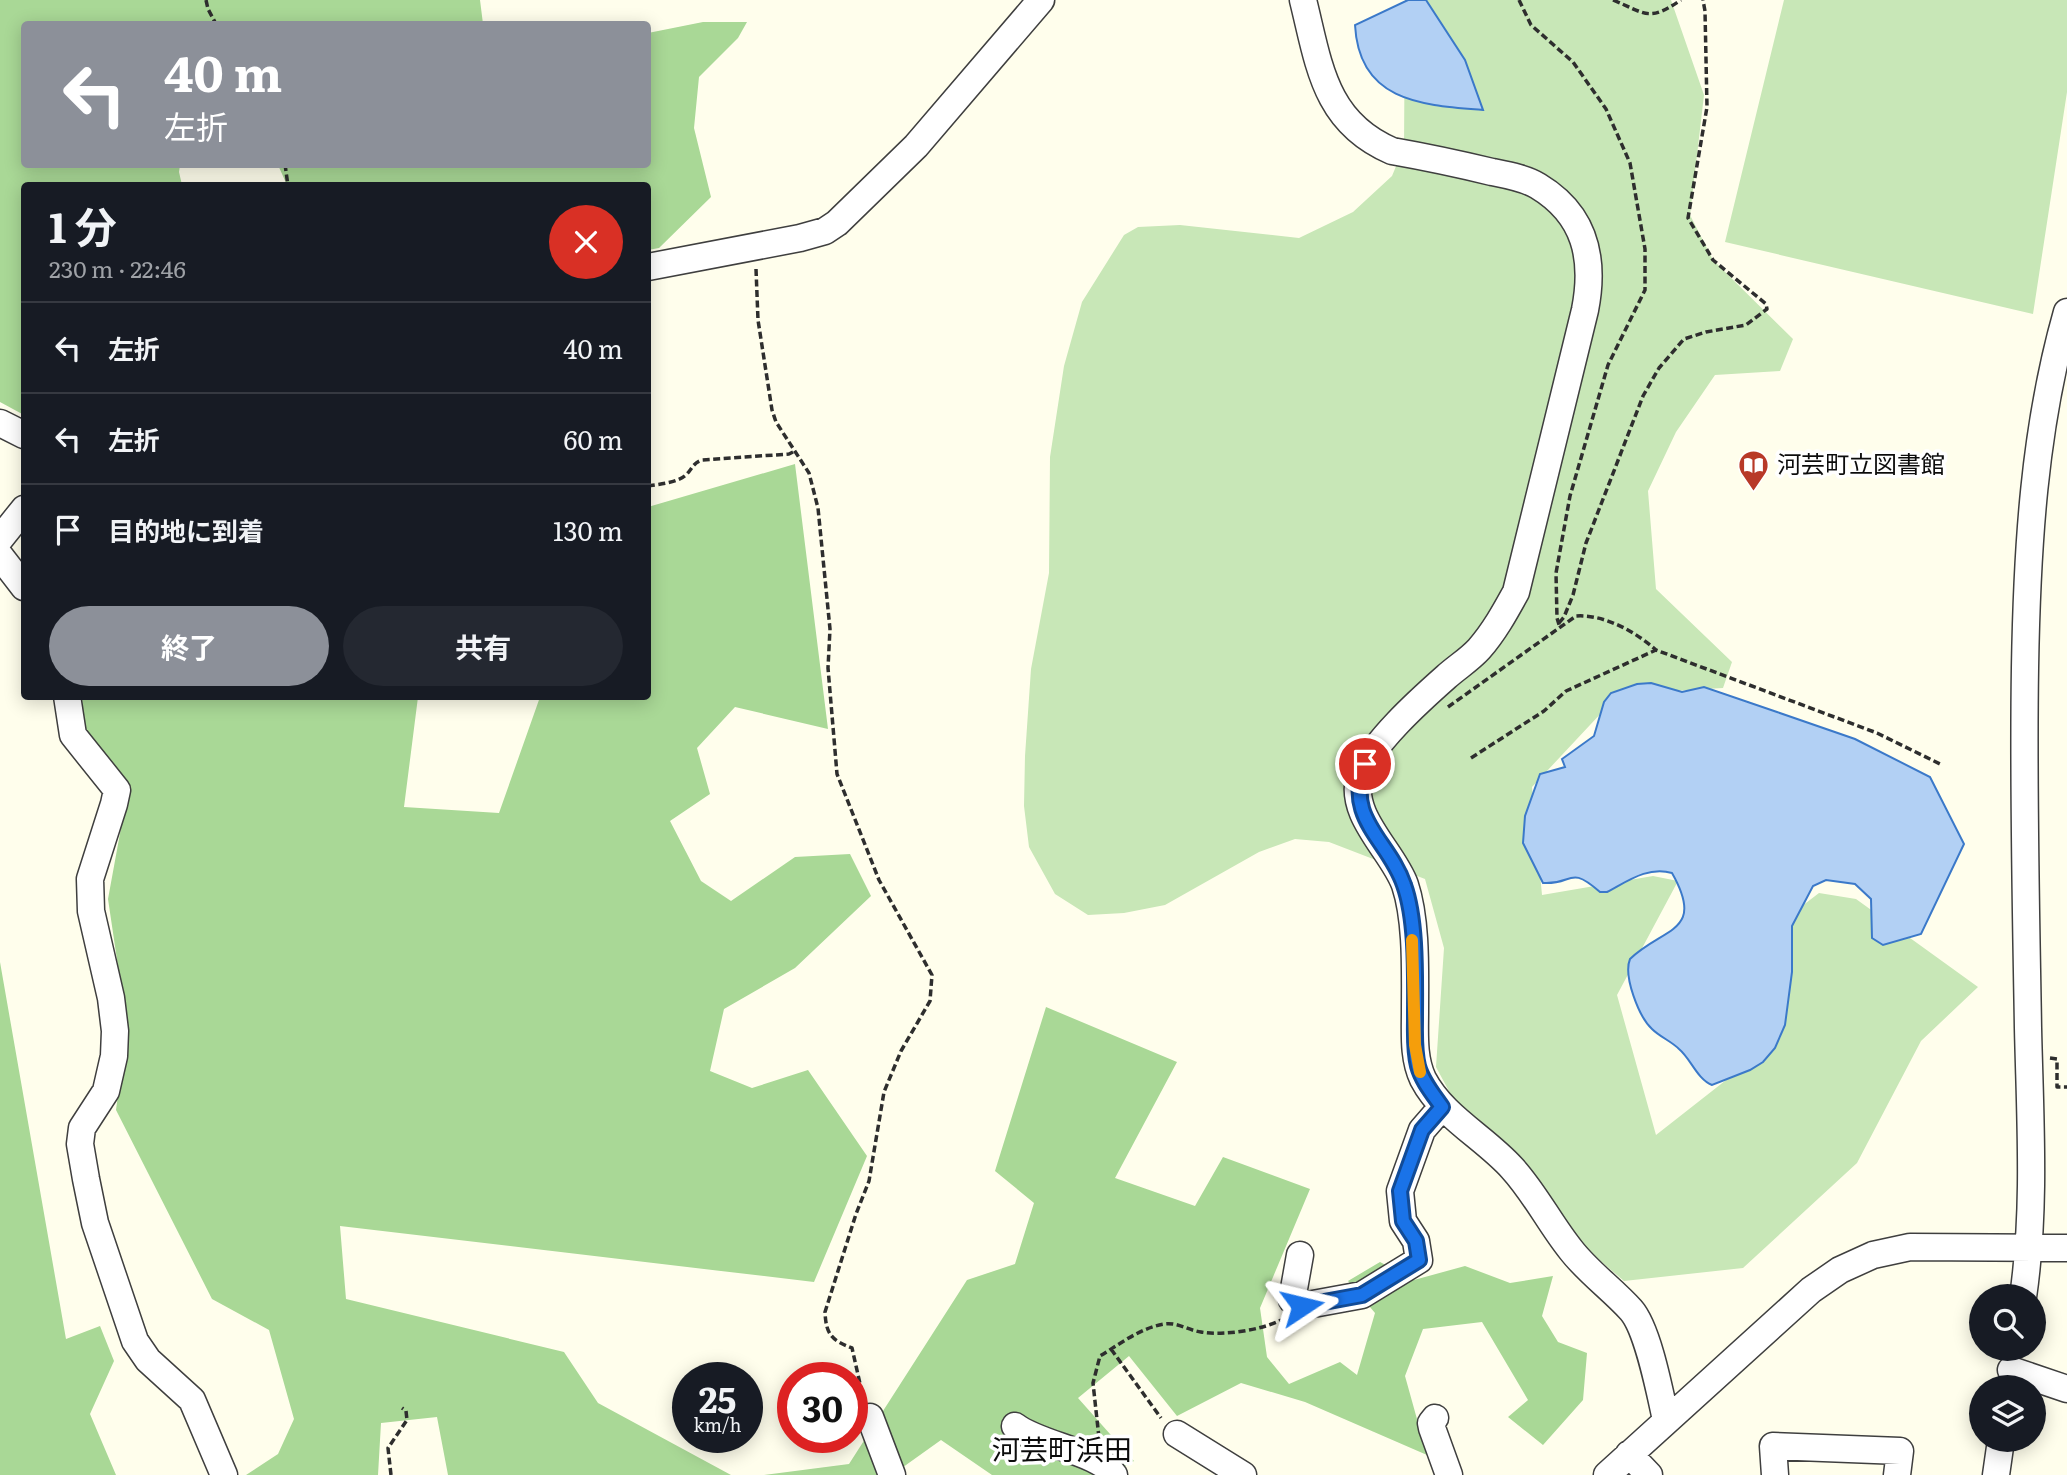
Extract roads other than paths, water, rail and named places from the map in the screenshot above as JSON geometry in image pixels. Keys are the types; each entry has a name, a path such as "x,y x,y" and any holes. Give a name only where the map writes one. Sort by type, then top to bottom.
{"street":[{"path":"651,266 825,231 916,145 1041,0"},
{"path":"1303,0 1329,93 1347,120 1360,132 1392,151 1501,174 1537,185 1572,215 1590,259 1590,285 1519,583 1495,629 1477,651 1446,677 1374,748 1359,779 1358,793 1363,812 1404,884 1411,922 1418,1068 1442,1107 1513,1169 1575,1256 1633,1312 1659,1388 1665,1420"},
{"path":"2024,1284 2029,1256 2030,1106 2023,772 2025,609 2031,511 2056,408 2067,312"},
{"path":"0,422 21,433"},
{"path":"0,539 21,513"},
{"path":"0,556 21,583"},
{"path":"68,700 73,735 117,790 90,879 91,911 116,1031 114,1056 106,1091 82,1128 80,1144 94,1223 135,1341 148,1360 192,1400 224,1475"},
{"path":"1300,1255 1292,1300 1302,1306 1362,1295 1419,1260 1416,1241 1403,1221 1400,1191 1422,1130 1442,1107"},
{"path":"1607,1475 1811,1290 1840,1270 1873,1255 1910,1247 2029,1256 2067,1266"},
{"path":"2029,1256 2067,1248"},
{"path":"2012,1369 2067,1390"},
{"path":"870,1417 892,1475"},
{"path":"1435,1418 1431,1423 1432,1429 1449,1475"},
{"path":"1015,1426 1027,1435 1108,1470"},
{"path":"1177,1434 1243,1475"},
{"path":"1775,1475 1773,1446 1900,1451 1897,1475"},
{"path":"1996,1475 1999,1452"},
{"path":"1629,1454 1649,1475"}],"water":[{"path":"1408,0 1426,0 1465,60 1483,110 1417,101 1381,84 1368,70 1359,51 1355,25"},
{"path":"1651,683 1682,692 1704,687 1855,739 1930,777 1964,844 1921,934 1883,945 1872,938 1871,899 1855,884 1826,880 1813,886 1792,926 1792,972 1785,1025 1775,1048 1763,1062 1750,1070 1712,1085 1702,1078 1679,1049 1647,1023 1637,1006 1630,985 1630,959 1667,934 1682,918 1684,907 1681,893 1672,873 1646,873 1607,892 1600,892 1576,877 1543,883 1523,843 1525,816 1540,774 1565,767 1562,759 1594,736 1604,702 1611,693 1637,684"}],"place":[{"name":"河芸町立図書館","path":"1754,492"}],"district":[{"name":"河芸町浜田","path":"1062,1450"}]}
